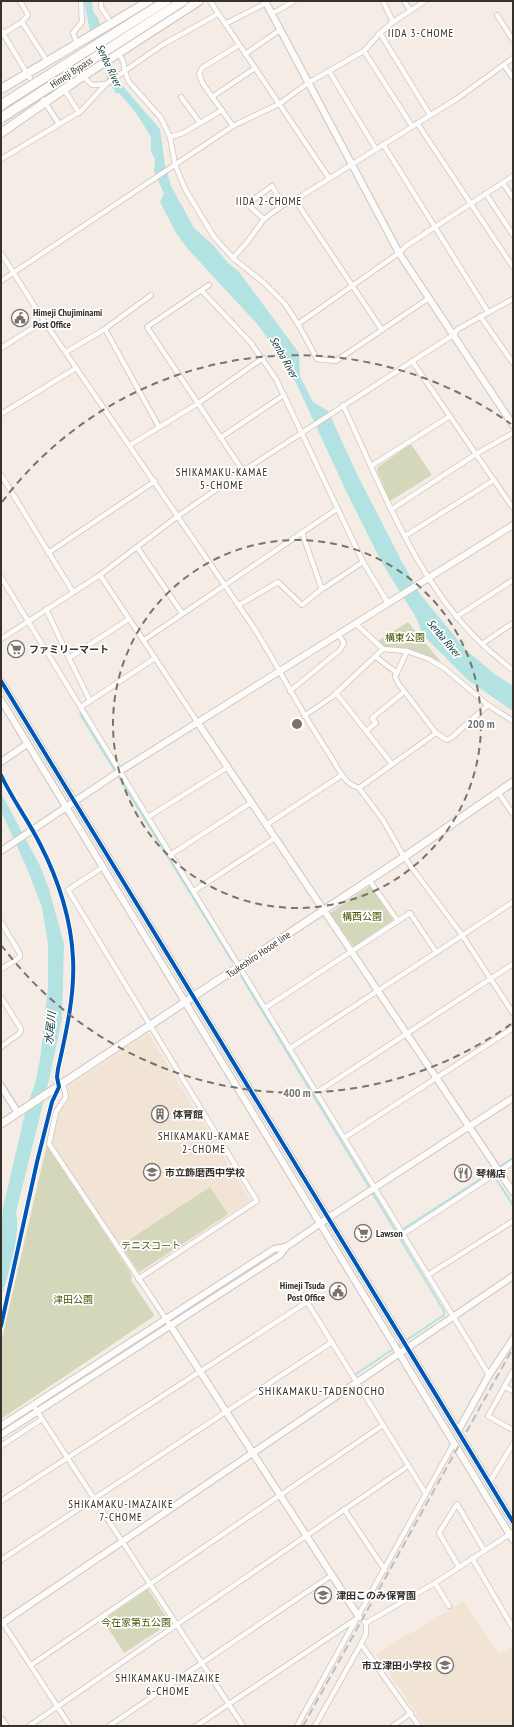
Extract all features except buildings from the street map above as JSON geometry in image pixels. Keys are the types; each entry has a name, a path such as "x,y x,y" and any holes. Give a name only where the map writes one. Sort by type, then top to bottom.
{"highway":[{"path":"1,89 26,72 74,45 109,21 149,1"},
{"name":"Himeji Bypass","path":"1,105 166,1"},
{"name":"Himeji Bypass","path":"1,118 183,1"},
{"path":"1,133 118,52 199,1"},
{"path":"1,125 75,70"}],"main road":[{"name":"Tsukeshiro Hosoe line","path":"1,1124 404,857 513,782"},
{"path":"1,1720 5,1726"}],"street":[{"path":"20,1 28,15 22,22 2,32 59,124"},
{"path":"81,1 82,22 73,33 74,45 83,76 92,85 106,84"},
{"path":"101,1 101,7 109,21"},
{"path":"210,1 329,178"},
{"path":"271,13 294,1"},
{"path":"383,1 393,22"},
{"path":"404,1 410,10"},
{"path":"1,281 14,274 233,126 279,104 308,83 364,51 380,33 393,22 425,1"},
{"path":"225,24 265,2 353,164 399,253 513,425"},
{"path":"1,159 79,113 106,84 162,45 218,14"},
{"path":"497,15 513,40"},
{"path":"22,22 47,61"},
{"path":"245,54 280,30"},
{"path":"380,33 430,115"},
{"path":"233,126 199,74 202,68 239,45"},
{"path":"364,51 412,126"},
{"path":"118,52 123,61 129,82 160,118 170,137 175,164 189,196 214,237 233,258 263,282 285,304 317,359 336,361 429,298"},
{"path":"233,258 264,219 284,205 295,200 458,98 513,58"},
{"path":"504,65 513,78"},
{"path":"212,96 255,68"},
{"path":"329,71 376,149"},
{"path":"64,89 79,113"},
{"path":"180,97 200,123"},
{"path":"170,137 183,133 222,110"},
{"path":"417,123 513,267"},
{"path":"383,144 434,228 488,312"},
{"path":"298,324 399,253 406,246 513,176"},
{"path":"503,183 513,198"},
{"path":"264,219 247,204 272,186 284,205"},
{"path":"486,194 513,235"},
{"path":"295,200 382,330"},
{"path":"1,253 44,321 239,605 280,670 304,716 342,775 350,784 359,788 383,820 404,857 462,935 513,1013"},
{"path":"209,286 147,328 243,471"},
{"path":"202,291 237,326 263,358 276,378 363,562 388,603"},
{"path":"66,352 105,330 151,296"},
{"path":"1,638 100,575 178,516 243,471 453,335 458,329 513,299"},
{"path":"480,316 511,357 513,363"},
{"path":"1,348 44,321"},
{"path":"105,330 159,427"},
{"path":"130,445 197,404 263,358"},
{"path":"412,361 513,508"},
{"path":"1,414 76,368"},
{"path":"220,438 284,395"},
{"path":"343,406 405,536 429,578 456,617 482,644 512,668"},
{"path":"372,466 450,416"},
{"path":"392,509 476,454 513,433"},
{"path":"1,475 73,592"},
{"path":"405,536 494,480"},
{"path":"48,553 155,481"},
{"path":"144,640 337,509"},
{"path":"1,851 120,771 513,525"},
{"path":"302,532 322,588"},
{"path":"137,547 182,613"},
{"path":"239,605 278,582 302,605 322,588 363,562"},
{"path":"100,575 513,1192"},
{"path":"1,577 489,1375"},
{"path":"456,617 513,580"},
{"path":"46,609 90,701"},
{"path":"69,658 129,619"},
{"path":"355,623 383,648 407,651 429,659 444,668 488,705 513,721"},
{"path":"482,644 513,623"},
{"path":"290,691 340,650 344,643 338,634"},
{"path":"304,716 336,693 376,657 383,648"},
{"path":"407,651 397,673 394,676 404,692 436,733 447,740 451,738 488,705"},
{"path":"376,657 397,673"},
{"path":"81,707 155,658"},
{"path":"1,681 513,1522"},
{"path":"366,731 376,723 372,718 404,692"},
{"path":"336,693 392,764"},
{"path":"1,700 454,1443 512,1535 484,1550 435,1583 366,1623"},
{"path":"359,788 436,733"},
{"path":"1,762 27,744"},
{"path":"148,817 228,767"},
{"path":"266,825 342,775"},
{"path":"498,792 513,814"},
{"path":"170,855 252,802"},
{"path":"194,891 275,838"},
{"path":"103,867 68,890 257,1201 138,1279"},
{"path":"369,880 398,921"},
{"path":"289,1048 513,902"},
{"path":"264,1008 410,913 436,952"},
{"path":"1,922 3,929 20,954 20,957 1,969"},
{"path":"316,1093 513,964"},
{"path":"1,997 21,1029 20,1033 1,1047"},
{"path":"1,1007 6,1004"},
{"path":"344,1138 513,1028"},
{"path":"63,1084 66,1097 56,1112 49,1144 138,1279 166,1318 252,1454 359,1617 366,1623 366,1634 315,1726"},
{"path":"1,1086 18,1113"},
{"path":"1,1435 280,1255 286,1247 328,1218 513,1098"},
{"path":"403,1234 513,1162"},
{"path":"428,1275 513,1222"},
{"path":"1,1426 274,1248 286,1247"},
{"path":"70,1726 2,1623 513,1276"},
{"path":"1,1501 307,1302 426,1494"},
{"path":"458,1431 489,1375 513,1339"},
{"path":"1,1560 332,1342"},
{"path":"513,1371 488,1416 513,1430"},
{"path":"504,1387 513,1391"},
{"path":"33,1405 243,1726"},
{"path":"1,1446 42,1419"},
{"path":"31,1666 384,1425"},
{"path":"297,1726 359,1617 454,1443"},
{"path":"489,1483 513,1444"},
{"path":"30,1726 176,1624 408,1466"},
{"path":"459,1567 439,1533 457,1504 484,1550"},
{"path":"344,1509 385,1570"},
{"path":"472,1558 513,1628"},
{"path":"109,1726 332,1575"},
{"path":"435,1583 449,1606"},
{"path":"196,1726 359,1617"},
{"path":"361,1644 419,1726"},
{"path":"393,1726 411,1713"}],"shaded area":[{"name":"市立飾磨西中学校","path":"148,1033 251,1201 140,1273 137,1272 52,1143 59,1114 69,1098 69,1086"},
{"name":"市立津田小学校","path":"463,1601 500,1655 513,1645 513,1726 425,1726 376,1654"}],"green space":[{"path":"411,444 432,475 390,501 377,470 378,467"},
{"name":"構東公園","path":"408,622 441,662 406,648 386,647 378,641"},
{"name":"構西公園","path":"370,886 393,920 354,947 330,913"},
{"name":"津田公園","path":"47,1144 132,1275 131,1280 154,1315 1,1419 1,1343"},
{"name":"テニスコート","path":"210,1187 228,1214 139,1272 121,1245"},
{"name":"今在家第五公園","path":"148,1589 170,1623 124,1653 103,1620"}],"water":[{"name":"Senba River","path":"84,1 92,1 93,11 98,18 112,68 121,84 160,129 165,165 171,186 194,228 213,245 228,263 239,272 299,353 300,376 313,402 328,411 357,474 420,594 466,650 496,675 513,686 513,711 468,680 422,634 417,619 382,563 346,491 297,385 276,350 258,325 187,248 176,233 160,202 164,194 154,171 155,159 151,152 151,137 136,113 119,93 116,93 107,79 106,70 93,45"},
{"name":"水尾川","path":"1,793 40,866 48,886 64,944 62,1019 48,1084 16,1212 17,1232 15,1244 1,1298 1,1228 3,1208 26,1109 35,1084 40,1060 48,988 48,944 42,907 26,866 1,811"}],"waterway":[{"path":"80,714 232,961"},
{"path":"241,976 444,1311 444,1315 356,1374"},
{"path":"397,1233 513,1158"},
{"path":"494,1176 513,1205"}],"railway":[{"path":"303,1726 513,1348"}],"cycle path":[{"path":"1,681 513,1522"},
{"path":"1,775 47,857 58,885 70,929 73,958 73,986 57,1077 59,1087 52,1102 37,1162 1,1326"}],"place":[{"name":"Himeji Chujiminami Post Office","path":"20,318"},
{"name":"ファミリーマート","path":"16,649"},
{"name":"体育館","path":"160,1114"},
{"name":"市立飾磨西中学校","path":"152,1172"},
{"name":"琴構店","path":"463,1173"},
{"name":"Lawson","path":"363,1233"},
{"name":"Himeji Tsuda Post Office","path":"338,1291"},
{"name":"津田このみ保育園","path":"323,1595"},
{"name":"市立津田小学校","path":"445,1665"}],"district":[{"name":"IIDA 3-CHOME","path":"421,33"},
{"name":"IIDA 2-CHOME","path":"269,201"},
{"name":"SHIKAMAKU-KAMAE 5-CHOME","path":"222,478"},
{"name":"SHIKAMAKU-KAMAE 2-CHOME","path":"204,1142"},
{"name":"SHIKAMAKU-TADENOCHO","path":"322,1391"},
{"name":"SHIKAMAKU-IMAZAIKE 7-CHOME","path":"121,1510"},
{"name":"SHIKAMAKU-IMAZAIKE 6-CHOME","path":"168,1684"}]}
